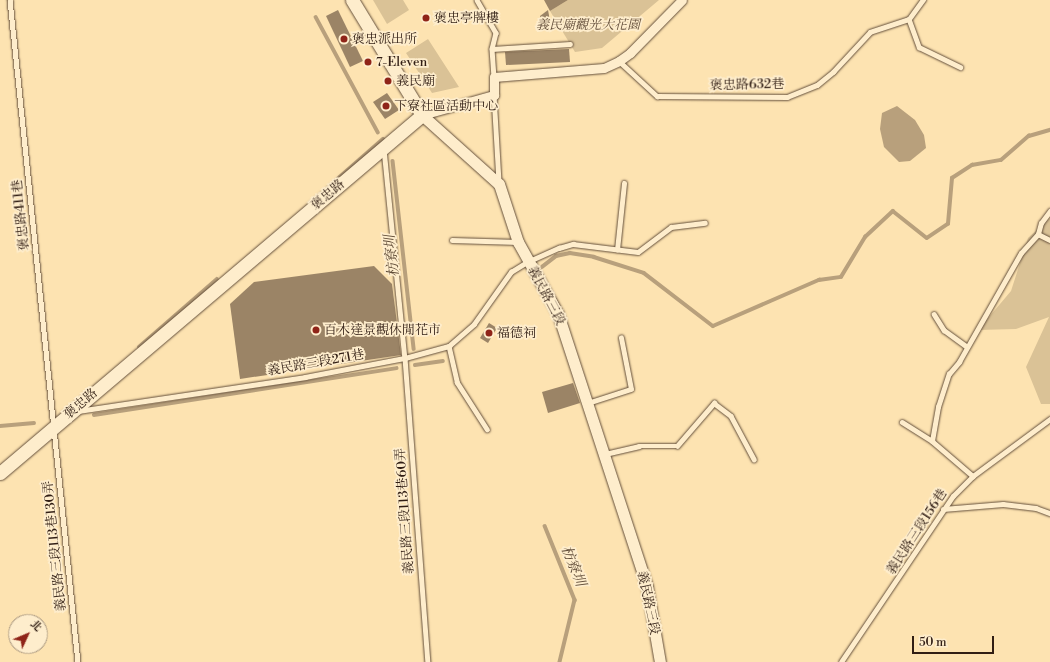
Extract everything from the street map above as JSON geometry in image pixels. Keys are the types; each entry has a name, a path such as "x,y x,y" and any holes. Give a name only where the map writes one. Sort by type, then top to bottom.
{"main road":[{"name":"義民路三段","path":"352,0 422,115"},
{"name":"褒忠路","path":"0,473 422,115"}],"street":[{"path":"494,95 494,77 604,68 619,61 682,0"},
{"name":"褒忠路","path":"422,115 494,95"},
{"name":"義民路三段","path":"422,115 499,184 518,242 527,262 558,314 647,587 660,662"}],"lane":[{"name":"褒忠路411巷","path":"10,0 54,428"},
{"path":"477,0 496,33 492,49 494,77"},
{"path":"923,0 909,19 919,47 960,67"},
{"name":"褒忠路632巷","path":"619,61 657,96 788,97 816,85 833,72 870,32 909,19"},
{"path":"492,49 570,44"},
{"path":"494,95 499,184"},
{"name":"義民路三段113巷60弄","path":"384,147 405,358 428,662"},
{"path":"617,250 624,183"},
{"path":"932,441 938,407 949,374 959,362 966,346 1021,253 1038,234 1041,223 1050,211"},
{"name":"義民路三段271巷","path":"71,413 305,377 405,358 449,346 474,324 512,272 527,262 567,245 638,252 671,227 705,223"},
{"path":"1038,234 1050,240"},
{"path":"452,240 518,242"},
{"path":"934,314 944,330 966,346"},
{"path":"588,403 631,389 621,338"},
{"path":"449,346 457,382 487,429"},
{"path":"604,454 639,446 677,446 714,403 731,416 754,459"},
{"name":"義民路三段156巷","path":"841,662 894,587 943,510 973,476 1050,419"},
{"path":"902,422 932,441 973,476"},
{"name":"義民路三段113巷130弄","path":"54,428 78,662"},
{"path":"943,510 1003,504 1036,508 1050,512"}],"green space":[{"path":"373,0 403,0 409,10 387,24"},
{"name":"義民廟觀光大花園","path":"568,0 659,0 602,48 575,52 550,11"},
{"path":"428,39 459,87 432,93 406,53"},
{"path":"1050,218 1050,404 1041,404 1026,367 1049,317 1016,329 978,330 1011,291 1028,238"}],"shaded area":[{"path":"897,106 915,120 924,135 926,148 910,161 899,162 884,147 880,129 882,113"}],"building":[{"path":"544,0 568,0 550,11"},
{"name":"褒忠派出所","path":"338,10 363,61 350,67 326,16"},
{"path":"548,10 550,21 542,24 540,16"},
{"path":"569,49 570,62 506,65 505,52"},
{"name":"下寮社區活動中心","path":"387,93 399,110 385,119 373,102"},
{"name":"百木達景觀休閒花市","path":"374,266 392,284 401,355 240,379 230,304 254,282"},
{"name":"福德祠","path":"489,323 497,328 488,343 480,338"},
{"path":"573,383 580,403 548,413 542,392"}],"waterway":[{"name":"枋寮圳","path":"316,17 378,132"},
{"path":"542,267 556,256 570,253 594,257 644,273 713,326 819,280 841,277 865,237 893,211 927,238 948,224 952,178 972,165 1001,160 1029,136 1050,130"},
{"path":"334,182 383,139"},
{"name":"枋寮圳","path":"393,161 414,349"},
{"path":"139,347 217,279"},
{"name":"枋寮圳","path":"415,365 443,361"},
{"path":"94,415 396,368"},
{"path":"0,426 34,423"},
{"name":"枋寮圳","path":"545,526 575,600 560,662"}],"place":[{"name":"褒忠亭牌樓","path":"426,18"},
{"name":"褒忠派出所","path":"344,39"},
{"name":"7-Eleven","path":"368,62"},
{"name":"義民廟","path":"388,81"},
{"name":"下寮社區活動中心","path":"386,106"},
{"name":"百木達景觀休閒花市","path":"316,330"},
{"name":"福德祠","path":"489,333"}]}
